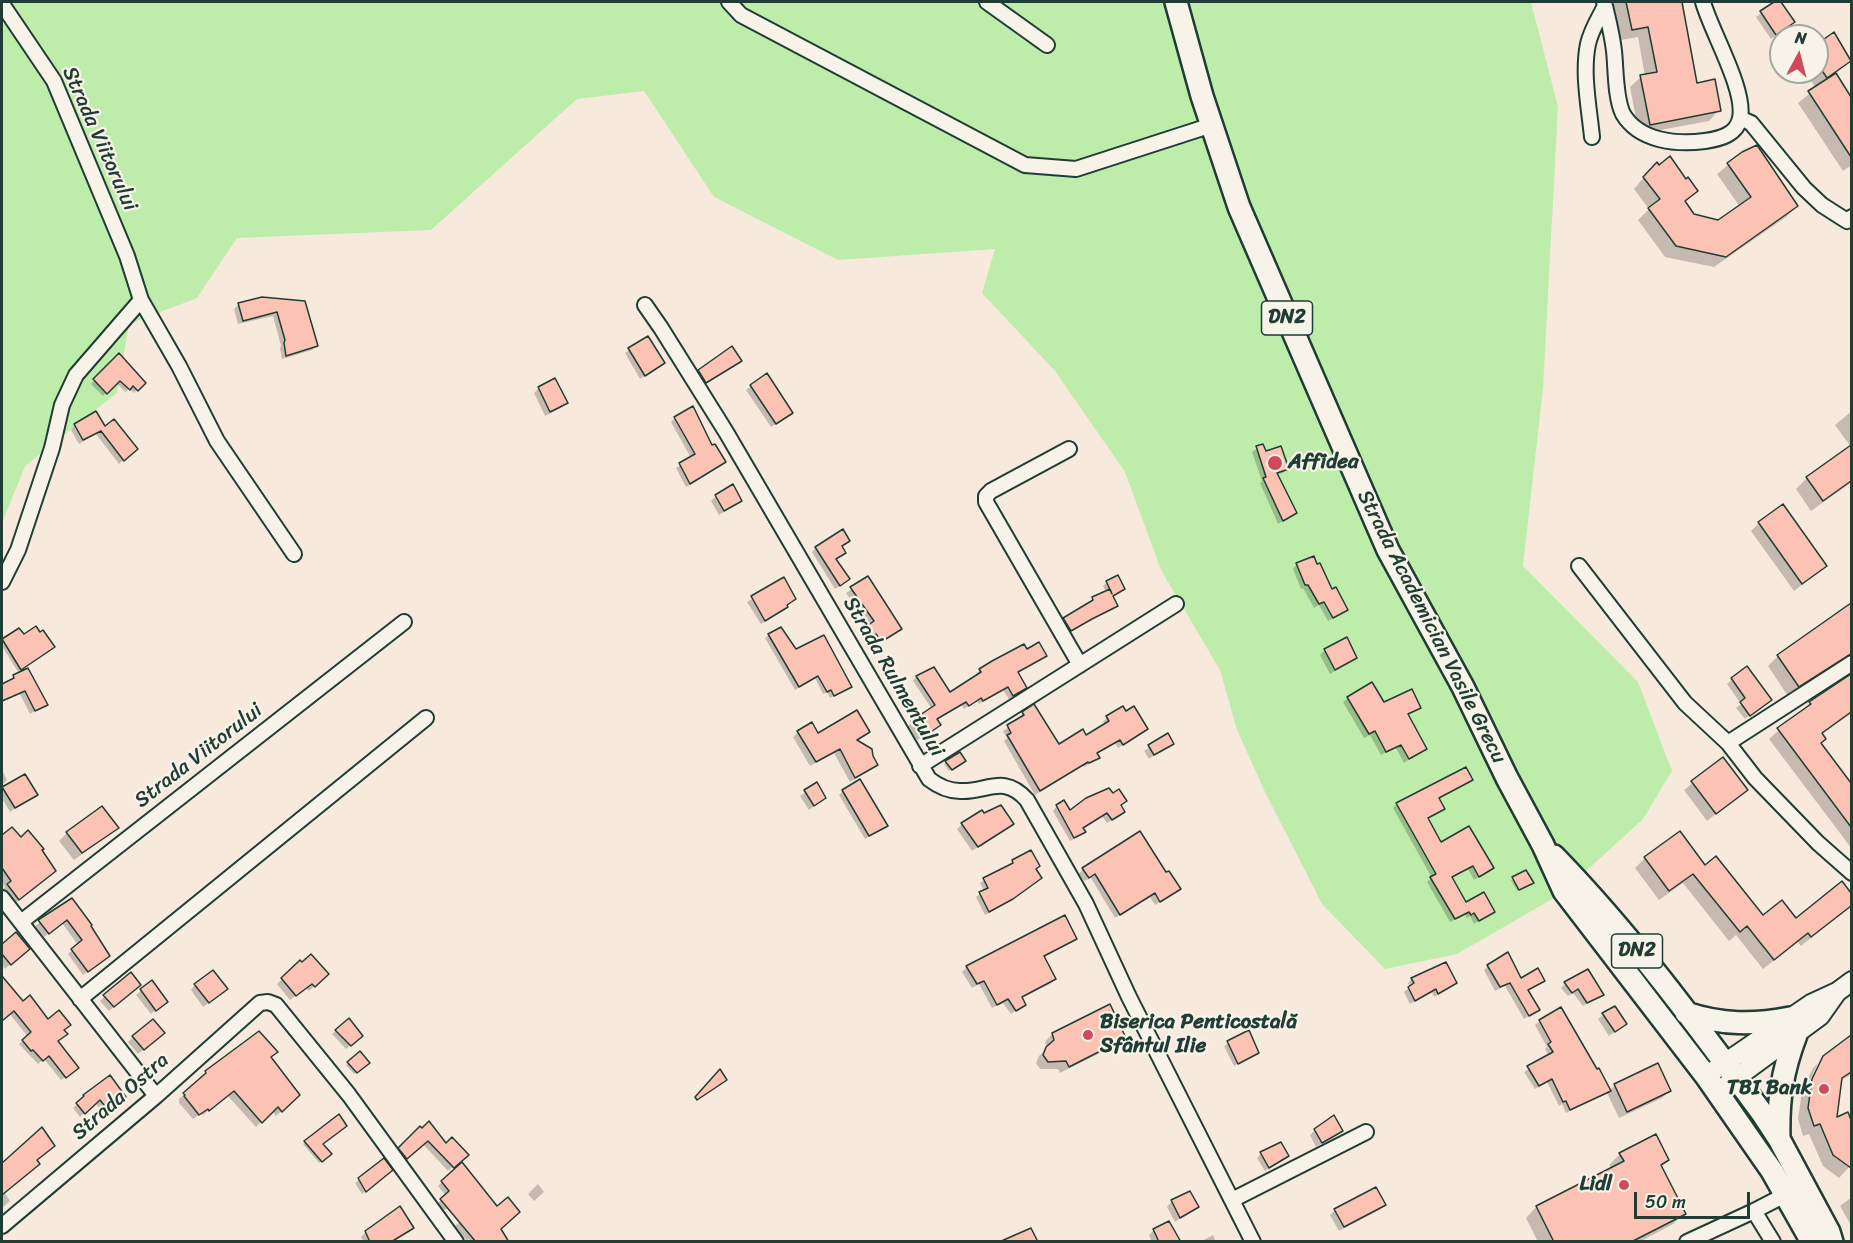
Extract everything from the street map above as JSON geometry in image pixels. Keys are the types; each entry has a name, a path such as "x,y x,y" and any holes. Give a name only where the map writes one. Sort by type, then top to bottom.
{"main road":[{"name":"Strada Academician Vasile Grecu","path":"1176,2 1239,207 1388,550 1463,687 1507,778 1544,845 1564,891 1712,1084"},
{"name":"Strada Academician Vasile Grecu","path":"1544,845 1580,883 1730,1071"},
{"path":"1712,1084 1793,1026 1820,1016 1837,992 1851,981"},
{"path":"1686,1013 1736,1024 1770,1022 1793,1026"},
{"path":"1779,1139 1780,1085 1793,1026"},
{"name":"DN2","path":"1730,1071 1779,1139 1829,1232 1832,1242"},
{"name":"DN2","path":"1712,1084 1772,1171 1812,1242"}],"street":[{"path":"729,2 741,15 1025,165 1076,169 1212,125"},
{"path":"987,2 1047,45"},
{"path":"1605,4 1614,49 1616,83 1623,113 1638,132 1662,140 1698,142 1719,139 1727,135 1734,130 1740,118 1739,99 1733,75 1703,2"},
{"name":"Strada Viitorului","path":"2,3 54,81 127,256 141,300 179,366 217,441 294,554"},
{"path":"1592,137 1587,74 1588,45 1593,28 1605,4"},
{"path":"1740,118 1751,123 1804,188 1822,205 1847,221 1851,217"},
{"path":"2,582 18,550 52,448 62,405 69,388 76,375 141,300"},
{"name":"Strada Rulmentului","path":"645,305 662,328 726,432 929,779 959,791 970,791 987,786 1007,787 1015,789 1027,800 1086,904 1129,997 1253,1242"},
{"path":"1069,449 991,491 986,496 986,502 1080,665"},
{"path":"1579,566 1685,704 1728,743 1755,778 1818,843 1851,873"},
{"path":"920,766 1176,604"},
{"name":"Strada Viitorului","path":"21,922 404,622"},
{"path":"1728,743 1851,663"},
{"path":"80,999 426,718"},
{"path":"2,898 156,1096"},
{"name":"Strada Ostra","path":"2,1226 156,1096 260,1004 268,1002 276,1005 349,1095 456,1242"},
{"path":"1232,1200 1366,1132"},
{"path":"1687,1242 1785,1195"},
{"path":"1754,1211 1773,1242"}],"green space":[{"path":"2,2 1531,2 1558,107 1543,388 1523,566 1638,682 1672,771 1643,819 1561,894 1457,954 1385,969 1322,904 1265,792 1237,730 1220,670 1161,570 1125,472 1055,371 982,293 995,249 838,260 714,197 644,91 577,99 431,230 237,238 197,298 129,324 117,393 25,466 2,523"}],"building":[{"path":"1626,2 1682,2 1697,83 1715,79 1721,111 1650,125 1640,75 1657,72 1648,27 1632,30"},
{"path":"1774,2 1781,2 1795,22 1769,24 1760,11"},
{"path":"1834,32 1851,61 1829,77 1829,36"},
{"path":"1836,73 1851,97 1851,157 1808,91 1819,84 1829,84 1829,78"},
{"path":"1757,145 1798,206 1726,257 1676,246 1648,208 1660,199 1643,177 1657,162 1659,165 1670,156 1686,179 1688,177 1698,191 1685,201 1694,214 1718,220 1751,197 1727,163"},
{"path":"262,297 305,301 318,346 286,356 285,340 277,312 243,321 238,303"},
{"path":"648,336 665,363 645,376 628,348"},
{"path":"732,346 742,361 706,383 698,370"},
{"path":"119,353 146,383 138,391 133,386 130,390 120,381 107,394 93,379"},
{"path":"767,373 793,413 776,424 750,385"},
{"path":"555,378 568,403 550,412 538,387"},
{"path":"693,406 712,445 715,444 726,462 690,484 679,463 695,454 674,417"},
{"path":"96,411 105,426 114,419 138,449 124,461 101,431 83,440 74,424"},
{"path":"1263,444 1266,451 1281,446 1289,469 1277,473 1297,513 1283,521 1263,478 1266,477 1256,446"},
{"path":"1851,445 1851,481 1823,501 1806,477"},
{"path":"733,484 742,501 724,511 715,495"},
{"path":"1783,504 1827,566 1802,584 1758,522"},
{"path":"843,529 850,541 842,546 846,553 836,559 850,579 840,586 815,547"},
{"path":"1314,556 1317,564 1320,563 1332,589 1336,587 1348,610 1333,618 1324,602 1319,604 1308,585 1305,585 1296,563"},
{"path":"1118,575 1125,589 1113,596 1118,606 1071,631 1063,618 1093,600 1092,597 1110,589 1106,581"},
{"path":"868,576 902,629 881,642 876,634 873,636 867,626 874,621 850,587"},
{"path":"784,577 796,599 787,605 788,607 765,621 751,596"},
{"path":"1851,603 1851,654 1799,687 1777,655"},
{"path":"36,626 40,632 43,630 55,647 21,670 2,639 19,628 24,634"},
{"path":"781,627 796,649 824,635 852,687 834,696 831,690 827,692 818,676 799,687 768,634"},
{"path":"1347,637 1357,658 1335,670 1324,649"},
{"path":"1039,642 1047,656 1018,672 1027,688 1013,696 1008,687 983,701 981,698 969,706 966,702 937,719 941,725 922,738 911,721 935,705 916,676 934,667 950,692 981,672 979,669 992,661 1024,644 1027,649"},
{"path":"1747,666 1772,700 1750,716 1740,702 1745,698 1731,678"},
{"path":"28,668 48,705 35,711 25,691 2,701 2,684 14,678 13,675"},
{"path":"1851,674 1851,712 1822,733 1826,739 1821,743 1851,783 1851,827 1777,728 1811,704 1809,702"},
{"path":"1372,682 1384,702 1412,689 1421,708 1408,714 1427,749 1409,759 1401,745 1386,752 1375,731 1369,734 1347,697"},
{"path":"1034,704 1059,744 1083,729 1086,735 1109,721 1106,716 1123,706 1126,711 1134,706 1148,729 1123,745 1120,740 1097,753 1100,758 1088,762 1040,791 1007,735 1011,733 1007,725 1024,715 1022,712"},
{"path":"857,710 870,732 857,740 872,749 878,765 855,778 840,749 816,762 797,731 812,722 818,733"},
{"path":"1168,733 1174,744 1154,755 1148,745"},
{"path":"960,752 966,761 952,770 945,761"},
{"path":"1723,757 1748,790 1716,814 1691,781"},
{"path":"1466,767 1473,780 1439,798 1445,809 1428,818 1441,842 1469,826 1494,868 1479,877 1473,866 1452,877 1466,902 1484,892 1495,912 1479,921 1474,913 1471,915 1469,912 1455,919 1430,877 1436,874 1396,803"},
{"path":"25,774 38,795 15,808 2,787"},
{"path":"860,779 888,826 869,836 842,790"},
{"path":"817,782 826,798 814,806 804,790"},
{"path":"1109,788 1113,793 1119,789 1127,801 1121,805 1125,812 1112,820 1107,813 1083,828 1086,832 1074,838 1056,805 1064,800 1070,810 1086,798"},
{"path":"1001,805 1014,824 978,847 961,823 982,810 984,813"},
{"path":"102,806 119,828 82,853 66,832"},
{"path":"12,827 21,837 28,830 44,849 42,850 56,871 19,900 7,884 11,881 2,868 2,835"},
{"path":"1140,831 1166,872 1169,871 1181,889 1160,902 1155,893 1120,915 1095,874 1089,878 1082,868"},
{"path":"1680,831 1705,865 1716,856 1763,915 1782,900 1796,918 1842,881 1851,893 1851,906 1811,937 1808,933 1774,960 1747,926 1740,932 1693,874 1669,891 1644,857"},
{"path":"1031,850 1040,866 1036,869 1042,878 1013,899 989,912 979,892 988,888 983,878 1013,863 1012,860"},
{"path":"1526,870 1534,883 1519,890 1512,877"},
{"path":"72,898 92,925 110,956 88,972 71,949 82,940 67,920 49,934 38,920"},
{"path":"1065,915 1077,939 1044,956 1056,979 1022,997 1026,1005 1016,1011 1008,999 997,1005 984,981 977,984 966,966"},
{"path":"16,932 30,949 11,965 2,954 2,944"},
{"path":"1508,952 1521,978 1538,968 1545,981 1528,990 1540,1010 1529,1016 1510,983 1500,987 1487,965"},
{"path":"311,954 329,974 315,987 312,984 296,996 281,978 300,960 302,962"},
{"path":"1446,962 1457,983 1438,994 1436,989 1415,1001 1408,987 1414,983 1411,978"},
{"path":"1588,969 1604,995 1587,1003 1578,989 1572,993 1564,982"},
{"path":"213,970 228,989 209,1003 194,984"},
{"path":"131,972 141,985 114,1007 103,995"},
{"path":"2,976 23,1001 30,995 48,1019 59,1010 71,1025 64,1030 68,1034 58,1041 79,1068 66,1078 49,1056 43,1061 22,1040 31,1032 14,1011 2,1021"},
{"path":"152,980 168,1002 156,1011 140,989"},
{"name":"Biserica Penticostală Sfântul Ilie","path":"1110,1004 1126,1038 1069,1067 1066,1061 1048,1062 1043,1055 1046,1047 1054,1040 1052,1033"},
{"path":"1615,1006 1627,1024 1615,1032 1602,1013"},
{"path":"1561,1007 1611,1091 1570,1110 1566,1101 1563,1102 1552,1079 1539,1086 1527,1066 1553,1052 1548,1044 1551,1042 1539,1020"},
{"path":"349,1018 363,1036 351,1046 335,1030"},
{"path":"153,1019 165,1033 144,1050 132,1036"},
{"path":"1249,1030 1259,1053 1238,1064 1227,1041"},
{"path":"259,1031 278,1052 271,1057 300,1095 282,1112 278,1107 262,1123 234,1091 209,1111 208,1109 199,1115 183,1093 206,1073 205,1071"},
{"path":"1851,1035 1851,1072 1842,1078 1837,1117 1848,1112 1851,1120 1851,1168 1833,1155 1820,1124 1814,1126 1808,1108 1812,1079 1823,1056"},
{"path":"360,1051 370,1063 357,1073 347,1062"},
{"path":"1658,1063 1671,1091 1627,1112 1614,1084"},
{"path":"720,1069 727,1080 697,1100 695,1097"},
{"path":"110,1075 126,1097 109,1111 100,1100 85,1114 76,1103"},
{"path":"339,1114 347,1126 323,1144 332,1154 322,1162 304,1141"},
{"path":"1334,1115 1343,1131 1322,1143 1314,1129"},
{"path":"429,1121 446,1143 452,1137 469,1155 454,1168 428,1141 407,1159 398,1148 420,1126 422,1128"},
{"path":"42,1127 55,1146 37,1160 40,1164 2,1195 2,1163"},
{"name":"Lidl","path":"1656,1134 1669,1160 1661,1165 1686,1214 1631,1242 1554,1242 1536,1206 1624,1161 1619,1153"},
{"path":"1281,1142 1289,1156 1269,1168 1260,1152"},
{"path":"384,1158 393,1170 366,1192 358,1178"},
{"path":"462,1162 497,1206 508,1197 520,1212 501,1229 509,1242 476,1242 440,1199 449,1191 441,1181"},
{"path":"1376,1187 1386,1205 1344,1227 1334,1209"},
{"path":"1190,1191 1199,1207 1180,1218 1171,1200"},
{"path":"400,1206 414,1228 391,1242 370,1242 365,1231"},
{"path":"1169,1221 1181,1242 1159,1242 1153,1229"},
{"path":"1031,1228 1038,1242 999,1242"}],"place":[{"name":"Affidea","path":"1275,463"},
{"name":"Biserica Penticostală Sfântul Ilie","path":"1088,1035"},
{"name":"TBI Bank","path":"1824,1089"},
{"name":"Lidl","path":"1624,1185"}]}
